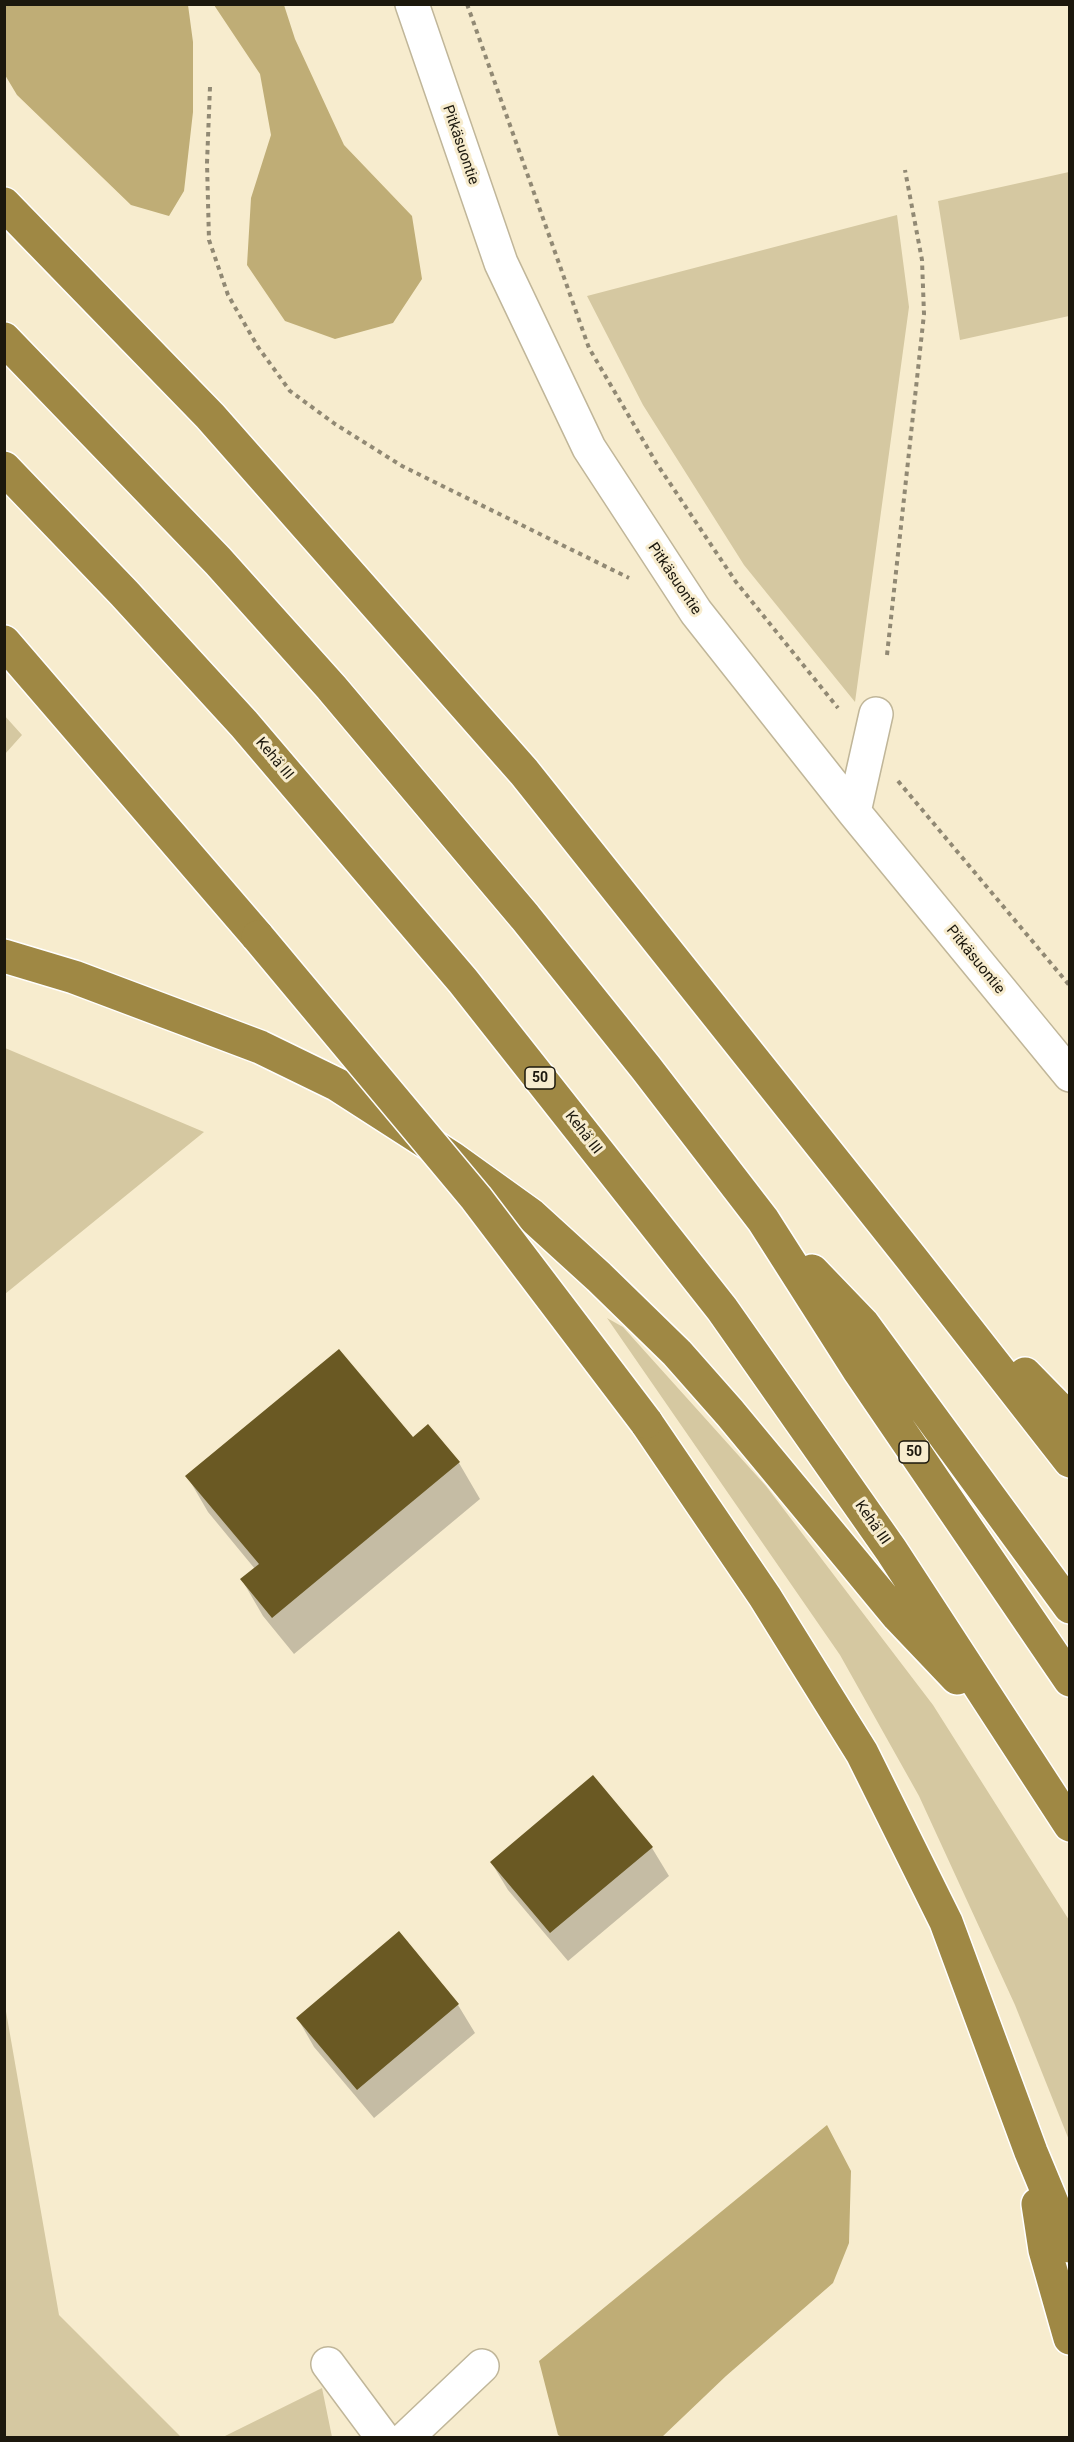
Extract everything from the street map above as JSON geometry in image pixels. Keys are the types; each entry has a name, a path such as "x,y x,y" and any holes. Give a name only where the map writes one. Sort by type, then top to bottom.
{"highway":[{"path":"4,204 210,416 524,772 1070,1461"},
{"name":"50","path":"4,339 218,561 331,687 525,917 763,1220 858,1369 1070,1680"},
{"name":"Kehä III","path":"4,468 244,724 463,981 722,1309 891,1550 1070,1825"},
{"path":"4,642 258,937 476,1198 646,1422 765,1597 862,1753 946,1922 1031,2152 1070,2246"},
{"path":"4,956 74,977 260,1047 338,1085 453,1159 531,1215 599,1277 676,1353 730,1413 898,1616 1015,1738"},
{"path":"763,1220 863,1324 1070,1607"},
{"path":"912,1259 1070,1420"},
{"path":"1031,2152 1045,2250 1070,2338"}],"street":[{"name":"Pitkäsuontie","path":"412,4 501,263 590,448 696,612 854,812 1070,1075"},
{"path":"854,812 876,714"},
{"path":"328,2364 383,2438"},
{"path":"406,2438 482,2366"}],"path":[{"path":"467,4 590,348 657,464 736,582 868,745 1070,986"},
{"path":"210,87 207,163 209,240 228,295 258,347 290,391 335,424 402,466 636,582"},
{"path":"886,655 924,314 922,260 905,170"}],"shaded area":[{"path":"5,4 188,5 193,42 193,112 184,191 169,216 131,205 17,95 5,75"},
{"path":"214,5 284,5 295,39 344,145 412,216 422,279 393,323 335,339 285,321 247,265 251,198 271,135 260,74"},
{"path":"1069,172 1069,316 960,340 938,201"},
{"path":"897,215 909,307 855,702 744,565 643,405 587,296"},
{"path":"4,715 22,735 5,754 4,754"},
{"path":"5,1048 204,1132 5,1294"},
{"path":"607,1318 623,1327 766,1486 933,1705 1069,1920 1069,2140 1015,2005 919,1796 840,1655"},
{"path":"4,2000 59,2315 181,2437 5,2437"},
{"path":"827,2125 851,2171 849,2243 833,2283 726,2376 662,2437 564,2438 558,2435 539,2361"},
{"path":"322,2388 332,2437 223,2437"}],"building":[{"path":"339,1349 413,1437 428,1424 460,1462 272,1618 240,1579 259,1564 185,1476"},
{"path":"593,1775 653,1847 550,1933 490,1862"},
{"path":"399,1931 459,2004 357,2090 296,2018"}]}
